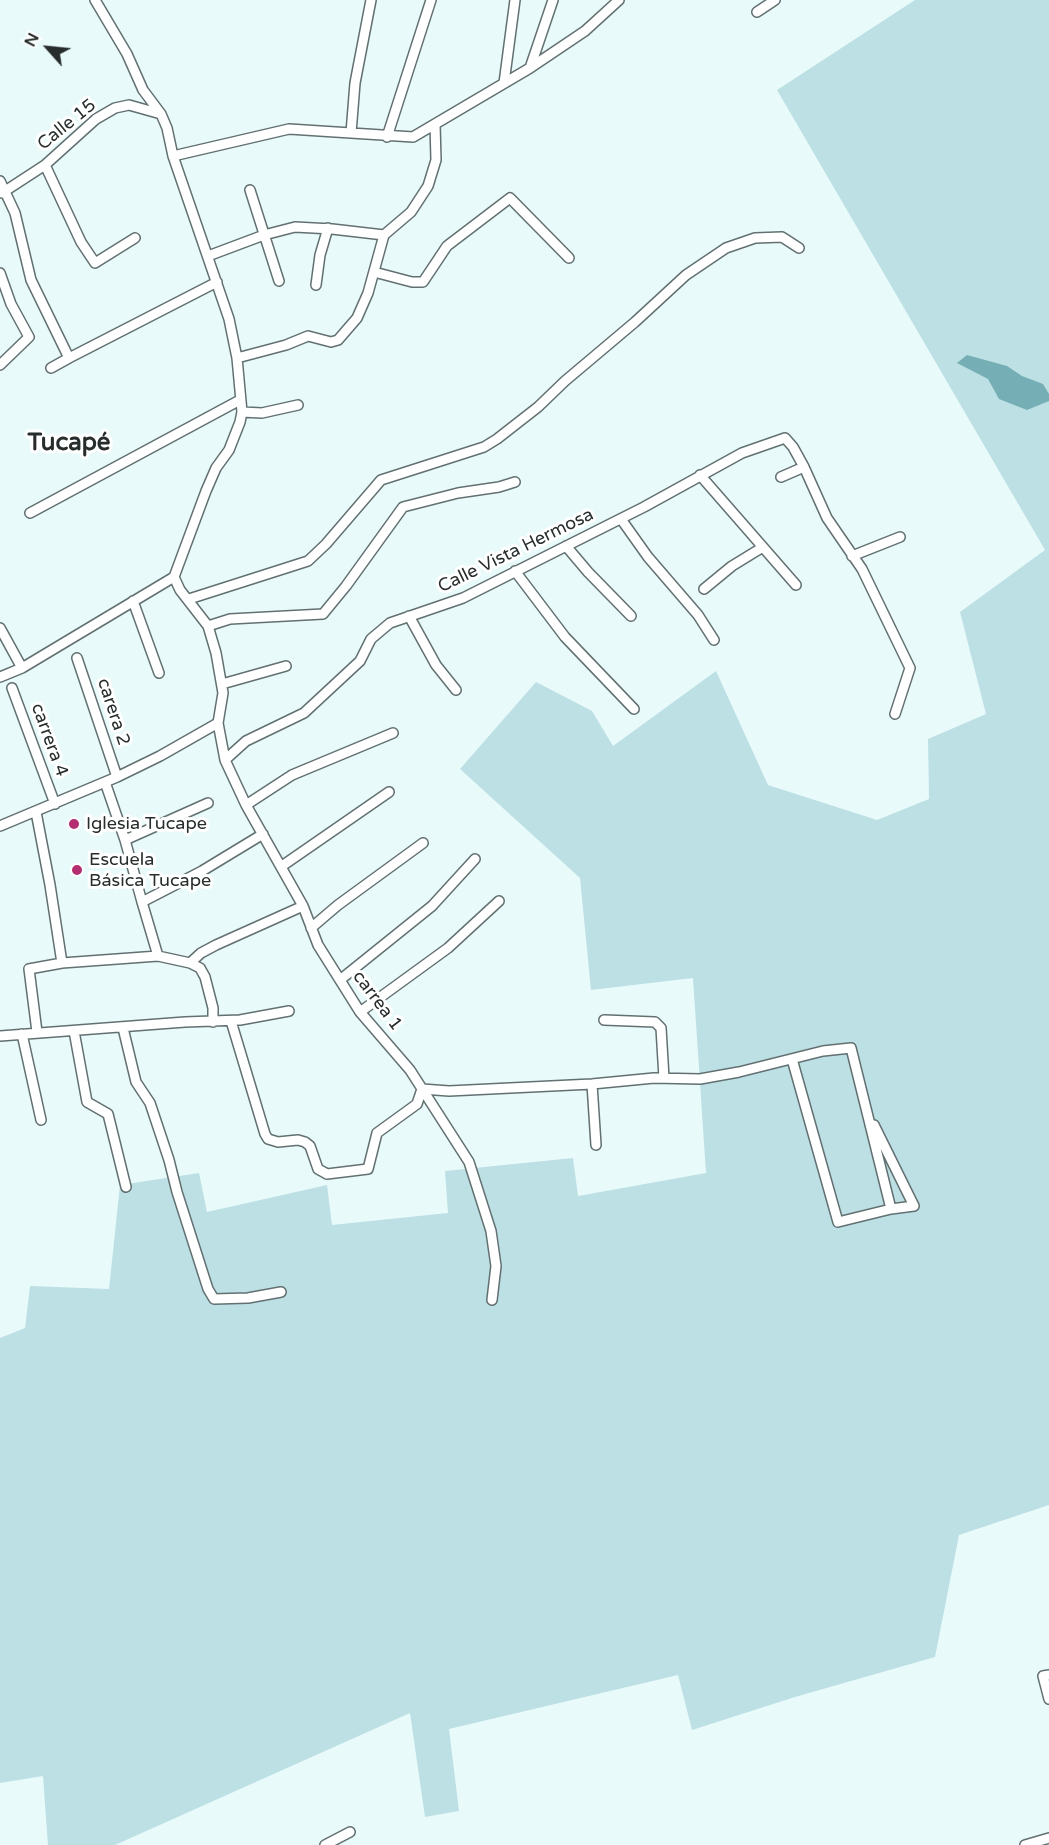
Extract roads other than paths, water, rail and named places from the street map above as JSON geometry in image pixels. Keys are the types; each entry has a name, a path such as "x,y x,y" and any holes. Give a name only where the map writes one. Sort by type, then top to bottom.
{"street":[{"path":"0,677 22,668 174,577 206,490 237,432 242,412 237,358 229,319 173,156 167,128 161,114 143,90 127,54 95,0"},
{"path":"351,133 355,83 371,0"},
{"path":"387,137 431,0"},
{"path":"504,83 515,0"},
{"path":"530,68 553,0"},
{"path":"173,156 289,129 413,137 530,68 585,31 619,0"},
{"path":"757,12 775,0"},
{"name":"Calle 15","path":"3,193 45,165 96,119 116,108 129,105 161,114"},
{"path":"237,358 286,345 308,336 331,342 338,340 357,318 374,272 384,235 411,212 428,186 436,160 435,124"},
{"path":"45,165 81,242 96,263 135,238"},
{"path":"0,181 3,193 15,213 31,280 69,358"},
{"path":"250,190 279,281"},
{"path":"374,272 412,282 423,282 447,246 510,198 569,258"},
{"path":"208,256 264,235 295,227 328,228 384,235"},
{"path":"316,285 320,255 328,228"},
{"path":"189,599 308,561 326,544 381,480 484,447 497,439 538,407 686,275 726,248 755,238 782,237 799,248"},
{"path":"0,273 11,304 29,337 0,365"},
{"path":"51,368 217,282"},
{"path":"30,513 240,400"},
{"path":"242,412 262,413 297,405"},
{"name":"Calle Vista Hermosa","path":"225,760 246,741 304,713 360,661 371,639 390,623 463,598 621,519 742,453 785,438 804,467"},
{"path":"781,477 804,467 827,518 862,569 910,668 895,714"},
{"path":"700,475 795,585"},
{"path":"208,626 230,619 323,614 403,507 515,482"},
{"path":"621,519 648,557 698,615 714,640"},
{"path":"852,556 900,537"},
{"path":"566,546 631,616"},
{"path":"704,589 732,566 763,547"},
{"path":"515,571 565,637 634,709"},
{"path":"0,826 117,777 218,723 223,693 208,626 180,590 174,577"},
{"path":"133,601 159,673"},
{"path":"409,616 436,665 456,690"},
{"path":"0,628 22,668"},
{"name":"carera 2","path":"77,658 117,777"},
{"path":"222,684 286,666"},
{"name":"carrera 4","path":"12,688 55,804"},
{"name":"carrea 1","path":"218,723 225,760 246,805 303,906 318,945 360,1012 410,1070 469,1162 491,1231 496,1266 492,1300"},
{"path":"246,805 292,775 393,733"},
{"path":"105,782 125,840 158,956"},
{"path":"282,866 389,792"},
{"path":"125,840 208,803"},
{"path":"36,812 62,963"},
{"path":"142,902 202,871 264,834"},
{"path":"312,928 423,843"},
{"path":"340,980 432,906 475,860"},
{"path":"360,1012 448,948 499,901"},
{"path":"190,963 201,953 303,906"},
{"path":"37,1032 29,969 62,963 158,956 190,963 200,968 205,977 213,1008 213,1022"},
{"path":"0,1036 231,1021 289,1011"},
{"path":"604,1020 655,1022 661,1028 664,1078"},
{"path":"231,1021 268,1139 278,1142 298,1140 305,1142 310,1146 318,1169 327,1174 368,1169 377,1133 417,1104 422,1089 448,1091 664,1078 700,1078 739,1072 823,1051 851,1048 891,1209"},
{"path":"123,1028 135,1082 150,1103 208,1289 214,1299 248,1298 281,1292"},
{"path":"74,1031 87,1102 108,1114 126,1188"},
{"path":"22,1034 41,1120"},
{"path":"792,1059 838,1222 891,1209 914,1206 866,1108"},
{"path":"592,1084 596,1145"},
{"path":"1049,1674 1042,1676 1049,1700"},
{"path":"325,1845 350,1832"},
{"path":"1025,1845 1049,1838"}],"place":[{"name":"Iglesia Tucape","path":"74,824"},
{"name":"Escuela Básica Tucape","path":"77,870"}],"district":[{"name":"Tucapé","path":"69,444"}]}
